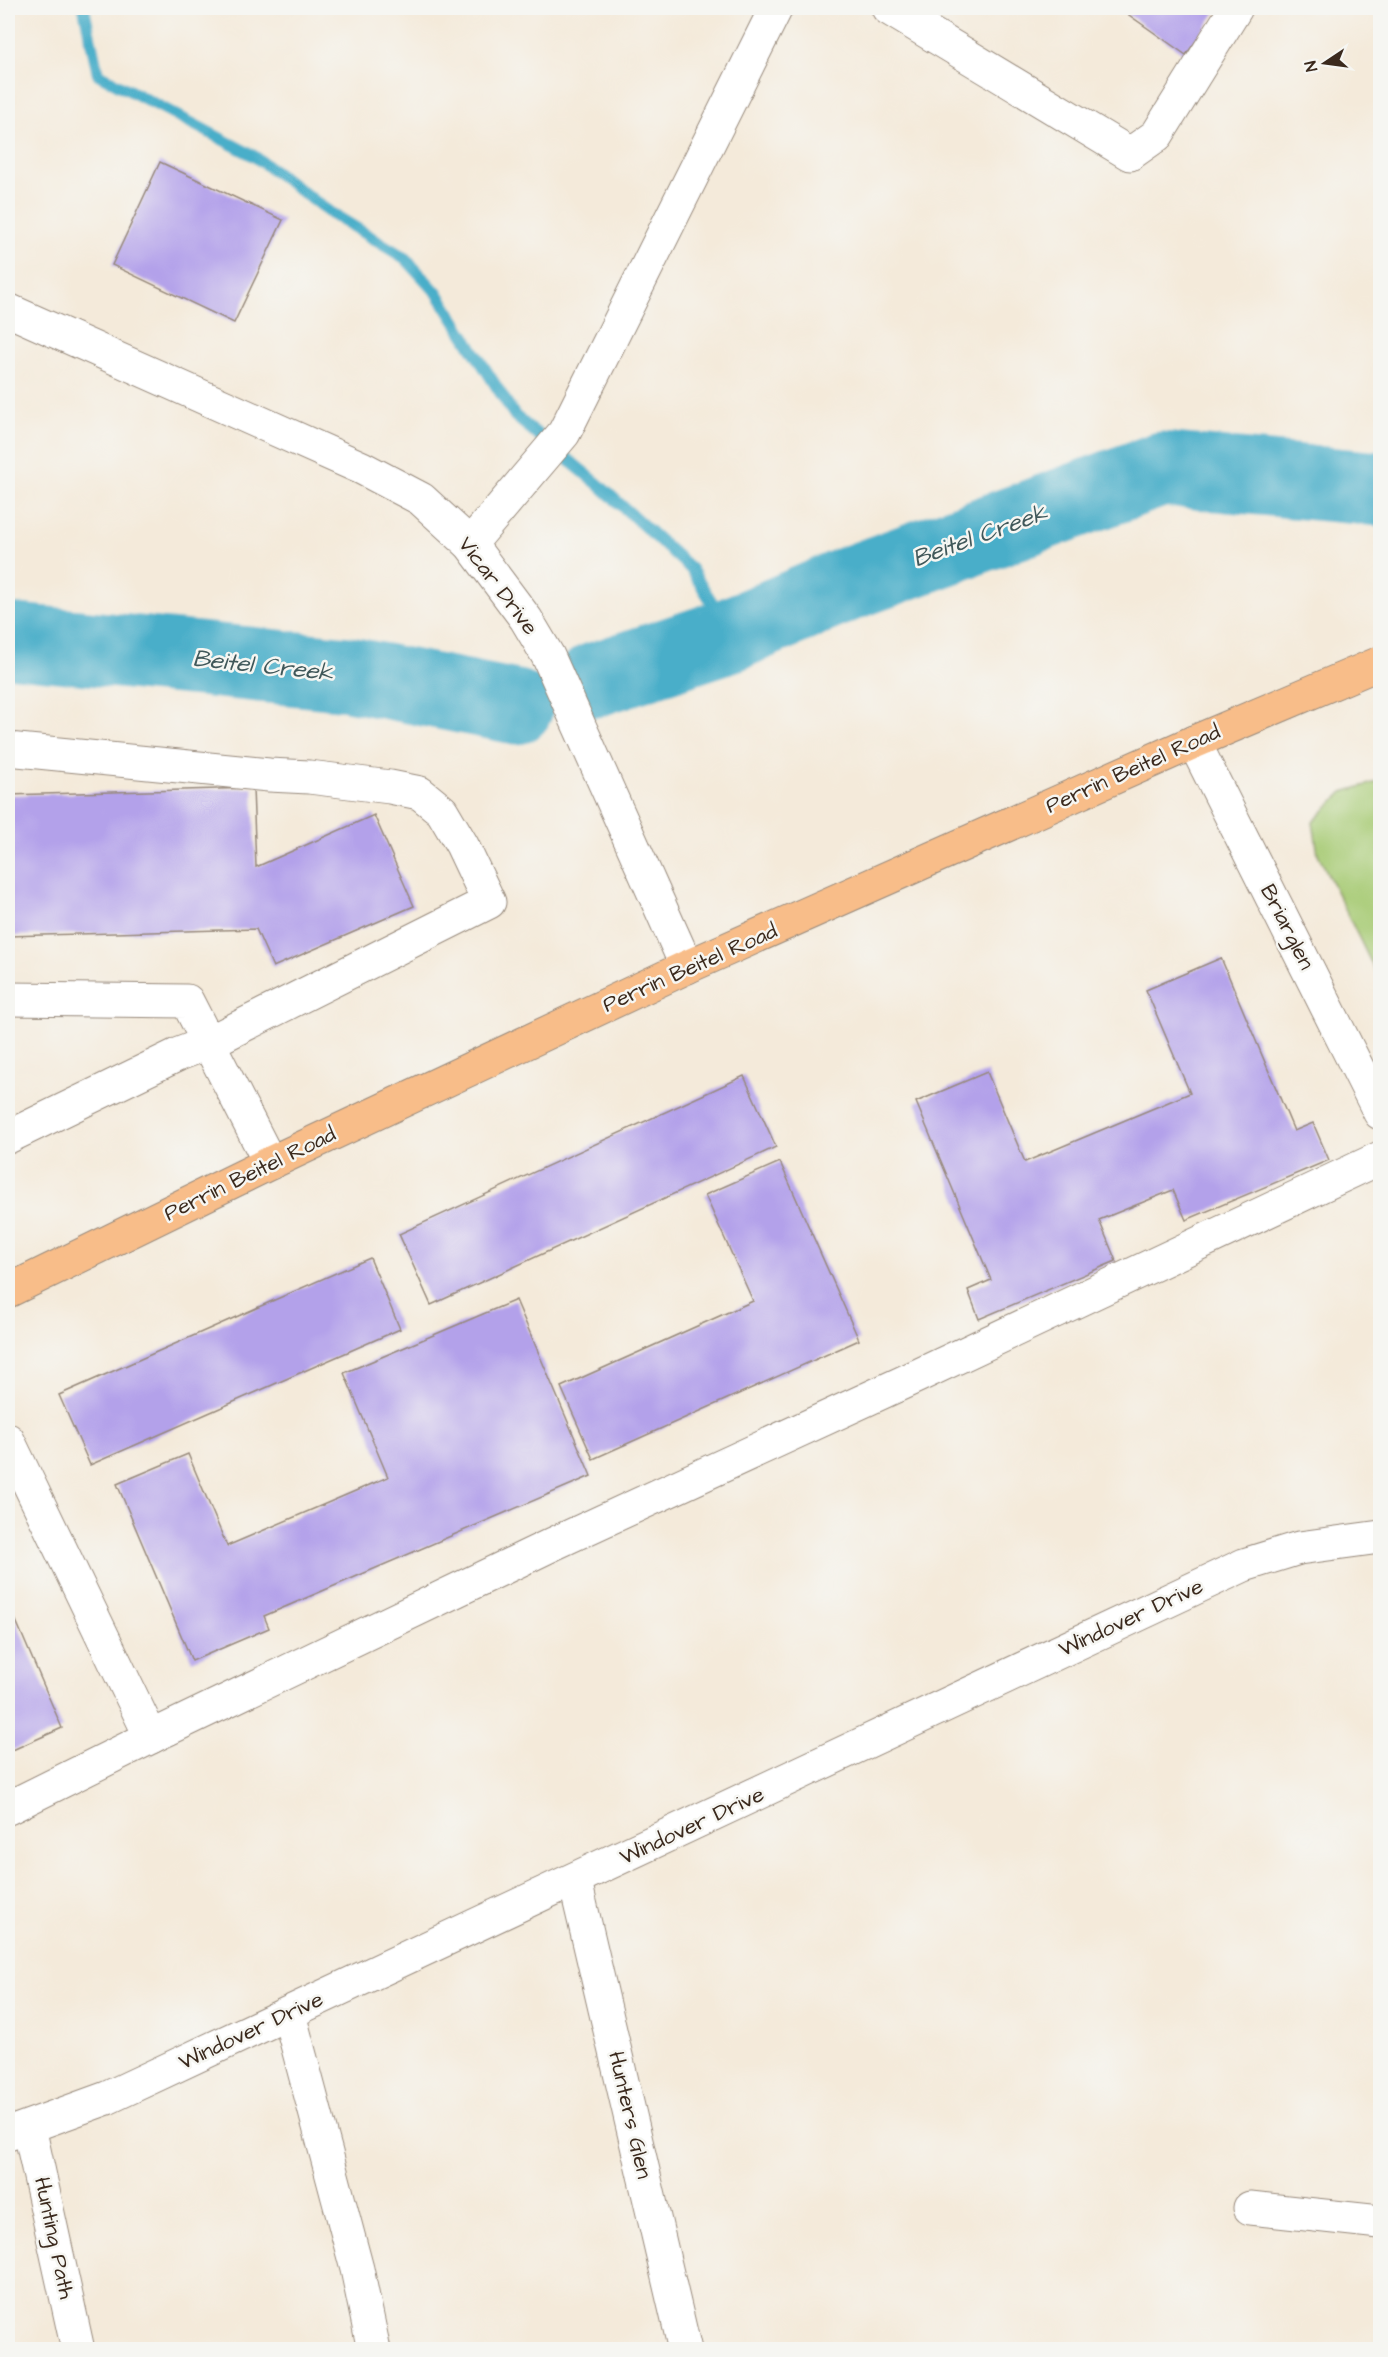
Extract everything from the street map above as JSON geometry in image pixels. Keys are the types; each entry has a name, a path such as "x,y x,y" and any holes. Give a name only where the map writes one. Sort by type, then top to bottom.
{"main road":[{"name":"Perrin Beitel Road","path":"8,1291 270,1163 687,967 1194,742 1380,663"}],"street":[{"path":"470,544 564,433 776,8"},
{"path":"888,8 1130,154 1157,135 1236,8"},
{"name":"Vicar Drive","path":"8,310 362,468 421,499 470,544 526,619 548,656 687,967"},
{"name":"Briarglen","path":"1194,742 1380,1113"},
{"path":"8,749 269,776 309,777 390,787 420,794 442,811 462,845 489,902 208,1042 8,1137"},
{"path":"8,999 187,1001 270,1163"},
{"path":"8,1808 554,1544 1380,1158"},
{"path":"8,1440 151,1737"},
{"name":"Windover Drive","path":"18,2130 107,2098 575,1881 1244,1565 1299,1548 1380,1537"},
{"name":"Hunters Glen","path":"575,1881 685,2349"},
{"path":"289,2014 357,2269 374,2349"},
{"name":"Hunting Path","path":"18,2130 78,2349"},
{"path":"1250,2208 1380,2222"}],"green space":[{"path":"1380,781 1380,981 1318,854 1313,822 1343,792"}],"building":[{"path":"1119,8 1216,8 1218,9 1186,55"},
{"path":"160,162 283,220 234,323 112,265"},
{"path":"253,788 256,867 374,815 414,906 273,967 256,929 8,936 8,795"},
{"path":"1221,958 1294,1131 1313,1123 1329,1160 1186,1220 1173,1190 1099,1220 1116,1261 979,1319 968,1290 991,1280 916,1102 987,1072 1025,1162 1190,1093 1146,990"},
{"path":"744,1076 776,1147 431,1305 399,1234"},
{"path":"780,1162 859,1340 593,1459 561,1387 753,1301 705,1195"},
{"path":"370,1258 400,1329 90,1465 59,1395"},
{"path":"516,1300 591,1476 264,1616 269,1628 192,1661 117,1484 188,1454 227,1546 388,1477 344,1373"},
{"path":"8,1602 62,1728 8,1752"}],"waterway":[{"path":"84,8 98,74 254,156 331,213 405,258 438,294 515,416 598,484 691,569 732,634"},
{"name":"Beitel Creek","path":"594,680 732,634 853,582 1162,469 1380,489"},
{"name":"Beitel Creek","path":"8,640 349,674 516,707"}]}
